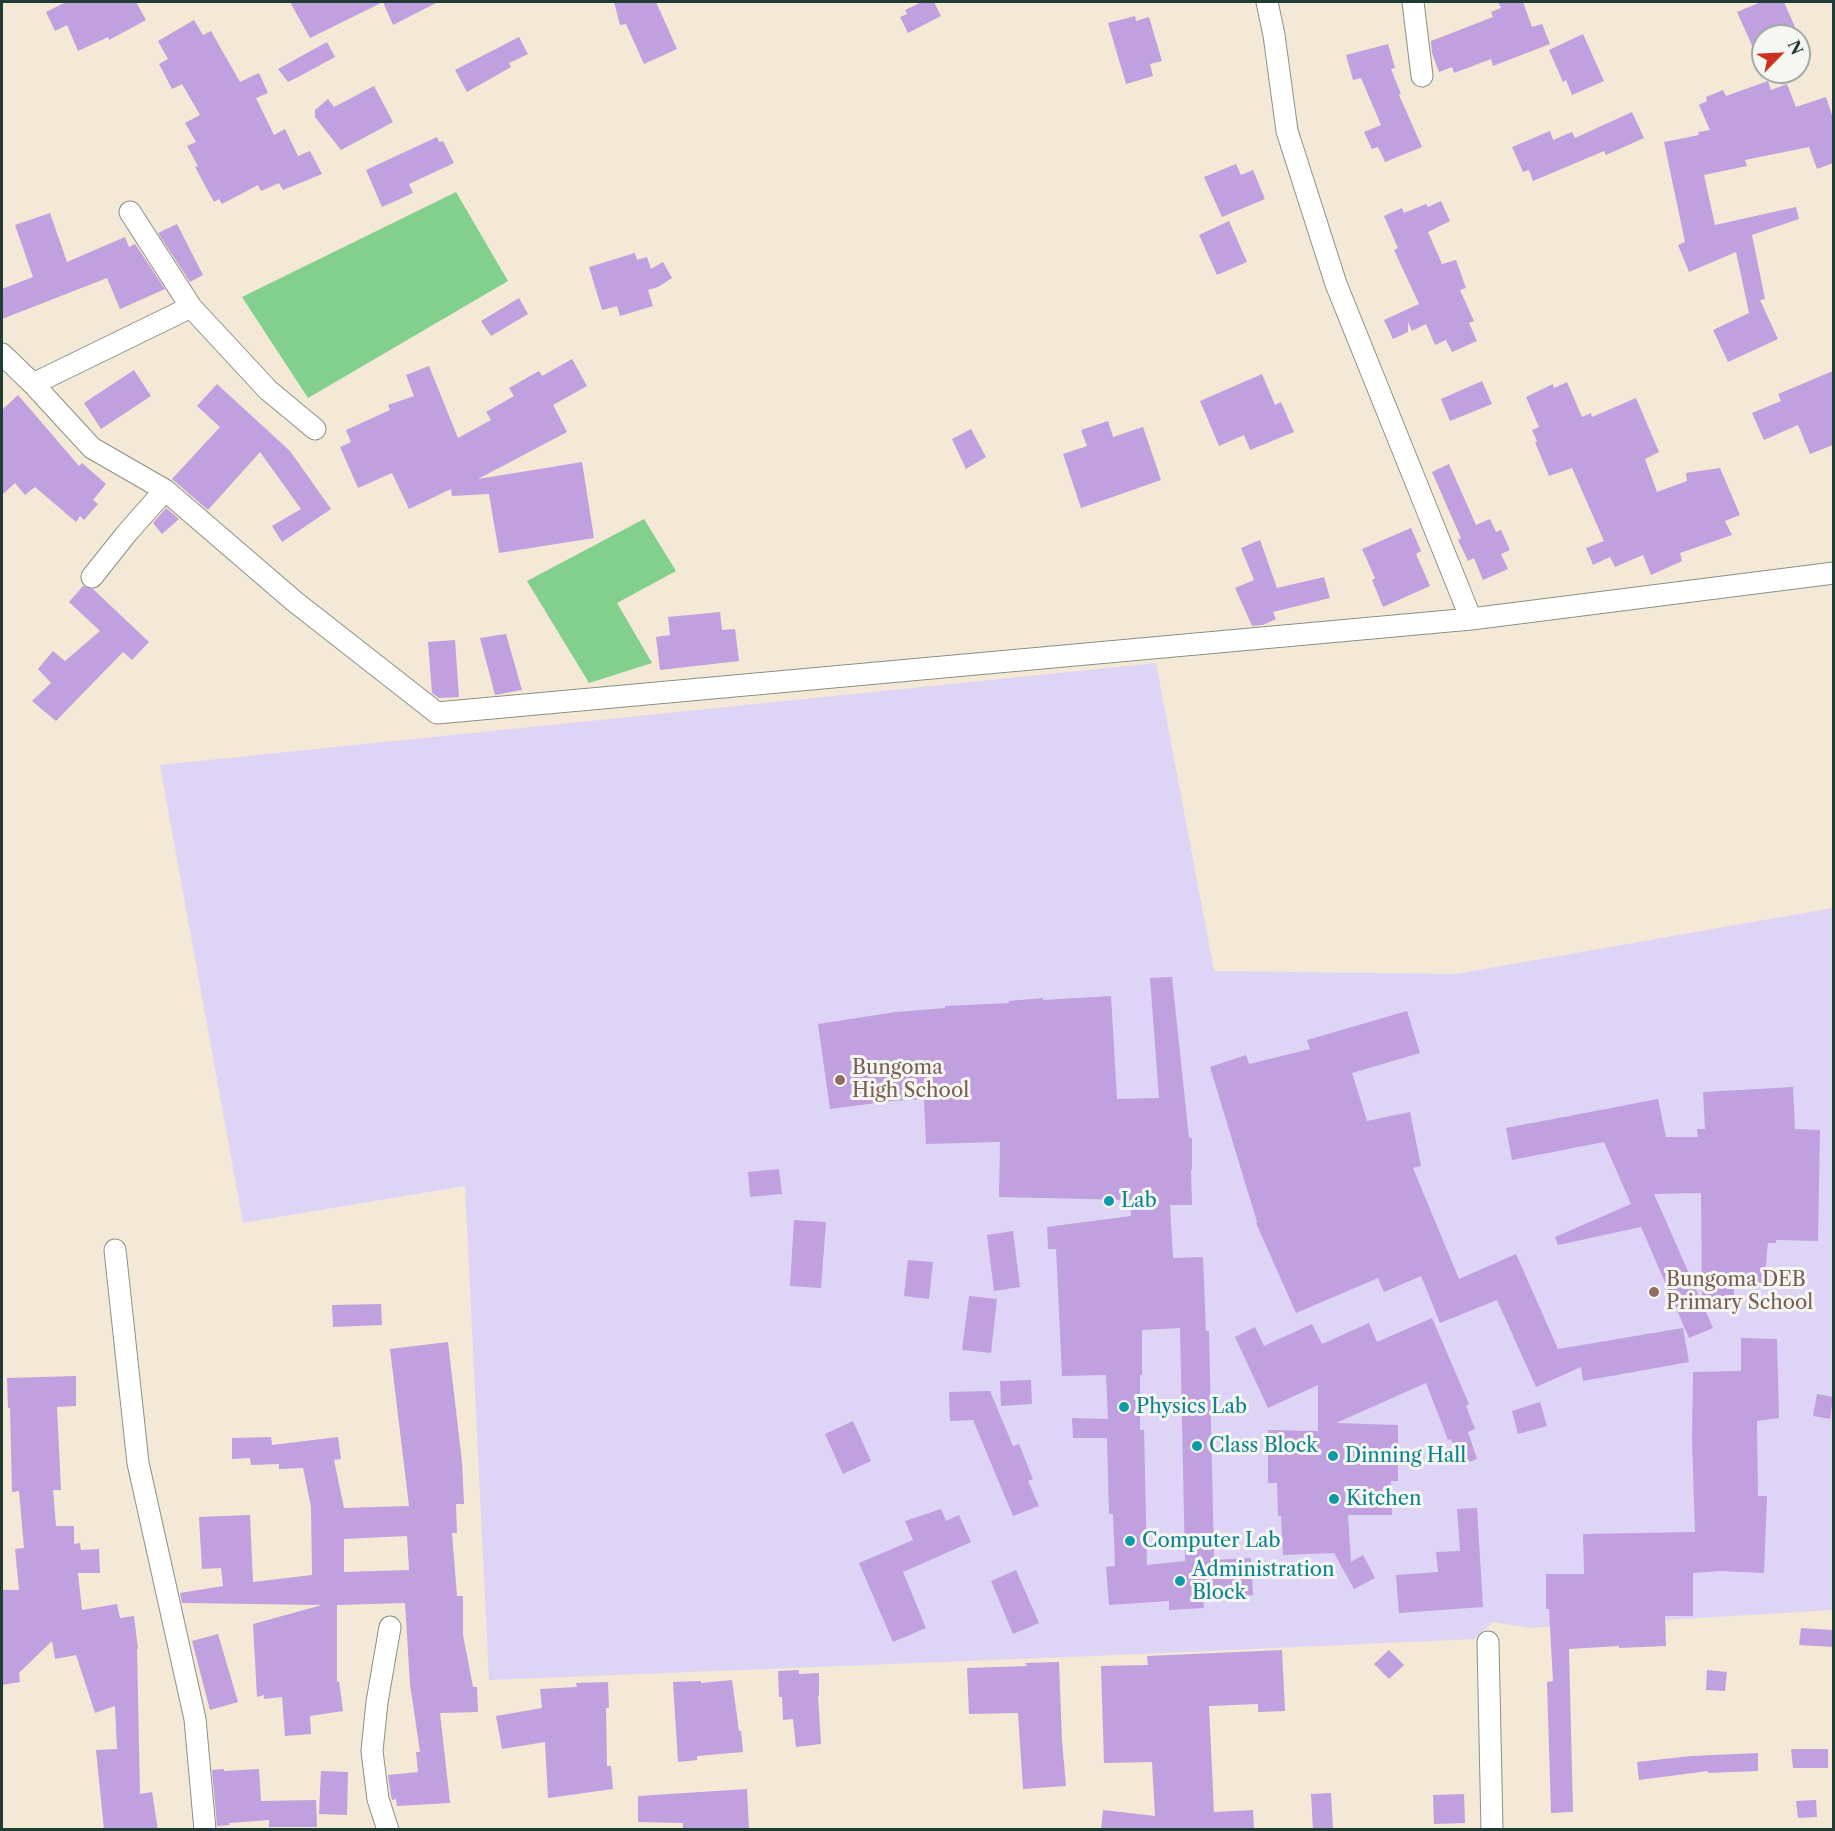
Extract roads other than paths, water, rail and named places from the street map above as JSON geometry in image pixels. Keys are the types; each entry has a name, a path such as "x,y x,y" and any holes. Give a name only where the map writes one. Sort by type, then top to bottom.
{"street":[{"path":"1267,2 1274,35 1287,131 1336,285 1470,619"},
{"path":"1413,2 1422,76"},
{"path":"130,212 191,307 268,390 315,429"},
{"path":"33,384 191,307"},
{"path":"2,354 92,448 165,490 294,602 437,713 1470,619 1833,573"},
{"path":"92,577 165,490"},
{"path":"115,1250 138,1463 195,1719 205,1830"},
{"path":"388,1830 378,1799 372,1751 377,1702 390,1627"},
{"path":"1488,1642 1492,1830"}],"place":[{"name":"Bungoma High School","path":"840,1080"},
{"name":"Lab","path":"1109,1201"},
{"name":"Bungoma DEB Primary School","path":"1654,1292"},
{"name":"Physics Lab","path":"1124,1407"},
{"name":"Class Block","path":"1197,1446"},
{"name":"Dinning Hall","path":"1333,1456"},
{"name":"Kitchen","path":"1334,1499"},
{"name":"Computer Lab","path":"1130,1541"},
{"name":"Administration Block","path":"1180,1581"}]}
